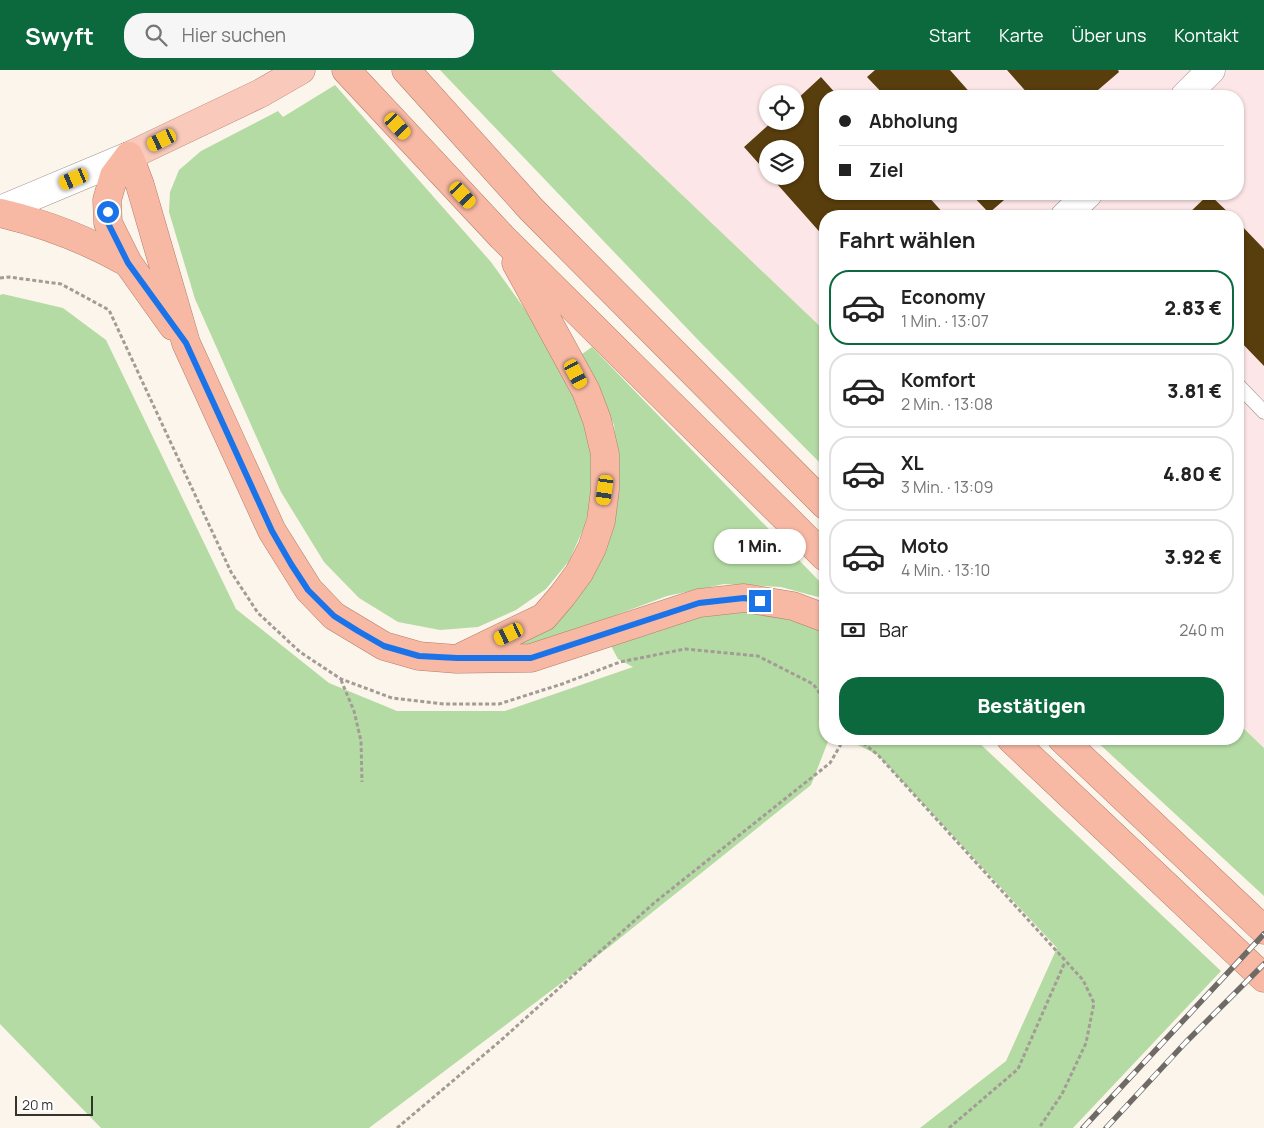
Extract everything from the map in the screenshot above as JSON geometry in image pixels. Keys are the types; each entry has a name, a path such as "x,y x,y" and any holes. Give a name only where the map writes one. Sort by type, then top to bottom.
{"highway":[{"path":"346,70 502,237 819,551"},
{"path":"406,70 531,209 819,499"},
{"path":"129,156 114,176 107,200 108,223 128,263 186,343"},
{"path":"129,156 140,185 186,343 272,531 308,590 334,616 384,646 419,656 531,658 699,603 744,598 793,606 819,616"},
{"path":"0,211 64,231 97,245 128,263"},
{"path":"457,658 544,617 579,573 592,548 601,521 605,490 605,454 597,420 586,391 502,237"},
{"path":"1017,745 1264,978"},
{"path":"1068,745 1264,930"}],"main road":[{"path":"0,211 129,156 260,93 301,70"},
{"path":"1191,90 1212,70"},
{"path":"1074,210 1083,200"}],"lane":[{"path":"1244,391 1264,412"}],"path":[{"path":"0,278 9,277 61,284 109,310 231,572 258,613 300,652 340,679 392,698 444,704 499,704 562,684 620,662 685,649 758,656 813,684 819,692"},
{"path":"340,679 354,711 361,741 362,782"},
{"path":"397,1128 499,1042 654,902 830,763 840,745"},
{"path":"866,745 878,755 1083,980 1094,1003 1086,1043 1062,1094 1039,1128"},
{"path":"949,1128 1018,1069 1065,962"}],"shaded area":[{"path":"551,70 1264,70 1264,748 1244,729 1244,210 819,210 819,325"}],"green space":[{"path":"440,70 551,70 819,325 819,462 702,344"},
{"path":"335,85 491,262 542,333 575,394 591,451 593,491 585,525 569,561 546,589 516,610 478,627 440,630 398,622 359,598 324,562 281,492 195,299 169,212 170,192 179,170 201,151 278,111 283,117"},
{"path":"3,294 63,308 106,340 236,609 329,683 397,711 505,711 633,667 618,659 610,644 704,614 750,612 797,618 819,626 819,745 827,745 811,785 609,947 369,1128 101,1128 0,1024 0,295"},
{"path":"592,347 819,581 818,597 781,587 724,584 667,596 525,649 519,638 614,520 619,480 614,425 582,354"},
{"path":"1244,729 1264,748 1264,896 1100,745 1244,745"},
{"path":"858,745 981,745 1221,971 1073,1128 920,1128 1006,1061 1057,948 878,755"}],"building":[{"path":"875,70 950,70 968,90 879,90 867,77"},
{"path":"1007,70 1118,70 1119,72 1098,90 1025,90"},
{"path":"821,77 833,90 819,90 819,200 931,200 941,210 819,210 819,231 778,185 804,185 804,140 759,140 759,164 744,147 763,130 804,130 804,93"},
{"path":"977,200 1004,200 992,210 986,210"},
{"path":"1203,200 1215,200 1226,210 1192,210"},
{"path":"1244,228 1264,249 1264,366 1244,345"}],"railway":[{"path":"1083,1128 1264,934"},
{"path":"1106,1128 1186,1042 1264,964"}],"route":[{"path":"108,212 108,223 128,263 186,343 272,531 291,564 308,590 334,616 358,631 384,646 419,656 531,658 699,603 744,598 760,601"}]}
